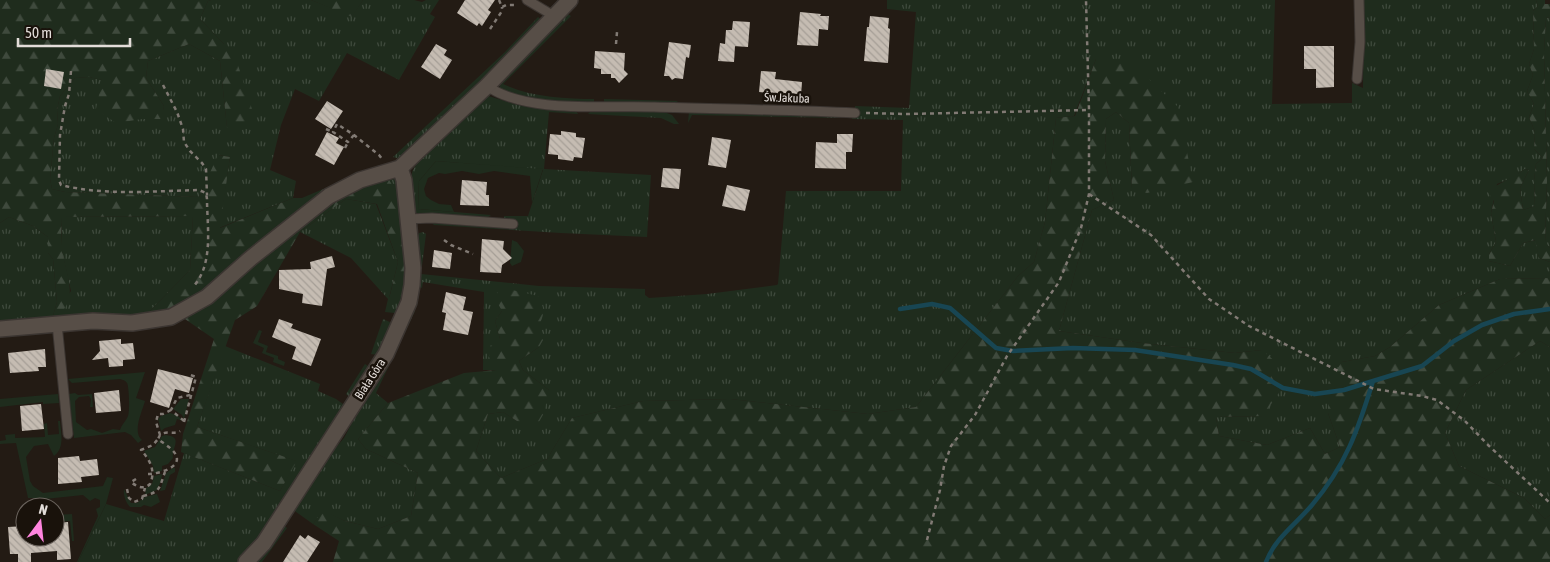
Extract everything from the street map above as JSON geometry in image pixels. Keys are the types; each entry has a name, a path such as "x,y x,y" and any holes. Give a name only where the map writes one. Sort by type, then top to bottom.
{"street":[{"path":"0,329 93,322 132,323 171,317 207,297 250,258 329,196 360,180 400,168 487,86 570,0"},
{"name":"Biała Góra","path":"246,562 264,543 386,354 409,302 413,268 404,180 400,168"}],"lane":[{"path":"1357,79 1360,42 1359,0"},
{"path":"524,3 554,16"},
{"name":"Św.Jakuba","path":"487,86 498,94 515,99 584,107 653,107 855,113"},
{"path":"408,220 432,218 512,224"},
{"path":"57,324 68,434"}],"path":[{"path":"490,28 502,11 498,0"},
{"path":"927,540 944,466 951,446 975,415 1007,356 1058,282 1081,228 1089,194 1086,0"},
{"path":"502,7 524,3"},
{"path":"616,44 617,32"},
{"path":"71,71 69,94 60,136 59,180 61,185 88,190 154,192 199,190 206,193 207,198"},
{"path":"163,85 178,112 183,129 184,142 206,169 207,260 203,273 192,288"},
{"path":"855,113 906,114 1089,110"},
{"path":"332,132 337,124 354,134 379,155 384,162"},
{"path":"326,129 348,142"},
{"path":"345,148 354,134"},
{"path":"1089,194 1151,235 1209,299 1249,326 1374,389 1437,400 1465,421 1550,503"},
{"path":"444,240 473,254"},
{"path":"170,410 184,421 196,377 188,374"},
{"path":"128,489 131,501 137,502 143,496 153,474 149,460 141,450 153,445 158,440 160,435 156,418 158,414 170,410 177,398 190,395"},
{"path":"160,435 164,432 176,433 180,431"},
{"path":"143,496 153,494 159,489 165,472 174,464 176,459 176,454 158,440"},
{"path":"148,474 165,472"},
{"path":"136,479 131,482 140,488 145,488"}],"green space":[{"path":"0,0 211,0 208,1 200,19 224,44 238,65 256,122 250,129 227,128 220,61 189,44 148,61 146,78 164,106 162,119 142,119 116,123 96,109 102,80 89,77 75,78 60,96 57,110 58,124 54,138 50,179 52,189 65,192 199,197 218,155 230,157 220,228 293,198 302,198 380,165 397,193 408,261 401,298 389,299 398,262 377,204 346,199 300,232 257,306 235,320 197,427 297,461 280,491 181,452 183,434 214,339 182,317 147,314 190,270 193,216 62,217 61,245 70,288 67,305 52,319 57,302 53,259 48,253 48,237 33,226 9,217 0,223"},
{"path":"311,0 352,16 363,0 414,0 422,2 426,0 439,0 430,14 435,17 399,80 347,53 319,101 295,89 281,125 270,170 296,181 293,198 219,228 230,157 219,155 199,197 65,192 52,189 50,179 54,138 58,124 57,110 60,96 75,78 89,77 103,80 142,119 161,119 164,106 146,78 148,61 189,44 220,61 227,128 224,44 200,19 208,1"},
{"path":"311,0 363,0 352,17"},
{"path":"887,0 1275,0 1272,104 1352,103 1352,83 1363,88 1364,0 1536,0 1538,6 1533,11 1534,49 1529,64 1533,75 1527,91 1534,104 1529,117 1535,132 1534,149 1543,158 1536,164 1534,181 1535,206 1523,210 1520,188 1529,170 1525,169 1514,177 1497,184 1491,213 1496,242 1489,254 1489,261 1510,266 1523,243 1536,240 1539,258 1550,262 1550,278 1500,279 1439,305 1390,347 1375,356 1342,362 1328,413 1340,447 1325,454 1310,428 1267,445 1219,436 1216,417 1263,416 1262,350 1235,353 1142,343 1059,331 1092,210 1114,200 1105,161 1106,119 1116,112 1129,123 1132,189 1192,182 1096,59 1074,116 1056,118 1045,222 1034,262 1018,276 916,407 868,414 730,399 643,401 572,418 547,459 501,478 476,451 488,414 503,412 517,421 549,390 523,370 519,361 539,347 502,311 495,321 500,339 497,370 483,370 484,292 423,282 422,288 426,291 419,286 419,233 423,232 426,234 421,274 539,286 645,289 645,295 649,298 707,294 777,285 786,191 901,191 903,120 852,119 855,113 855,106 909,108 916,12 887,9"},
{"path":"1536,0 1545,0 1545,4 1550,4 1550,17 1546,18 1544,52 1547,181 1545,242 1550,248 1550,262 1539,258 1535,240 1523,243 1510,266 1489,261 1489,254 1496,242 1491,213 1494,201 1488,192 1525,169 1529,170 1520,188 1523,210 1535,206 1534,181 1536,164 1543,158 1534,149 1535,132 1529,117 1534,104 1527,91 1533,75 1529,64 1534,49 1533,11 1538,6"},
{"path":"566,13 571,16 503,84 525,92 560,98 594,99 594,104 534,99 500,89 499,81"},
{"path":"538,17 543,21 404,160 393,157 505,52"},
{"path":"1550,17 1550,248 1545,243 1547,181 1544,52 1546,18"},
{"path":"1096,59 1130,61 1178,107 1193,182 1147,193 1132,189 1129,123 1116,112 1106,119 1105,161 1114,200 1092,210 1059,331 1142,343 1235,353 1262,350 1277,363 1280,391 1263,416 1216,417 1219,436 1267,445 1310,428 1325,454 1340,447 1328,413 1329,380 1342,362 1375,356 1390,347 1439,305 1500,279 1550,278 1550,347 1540,341 1466,390 1445,433 1459,466 1524,498 1545,519 1550,515 1550,562 333,562 339,541 313,524 323,510 345,521 378,529 411,516 418,473 366,449 358,439 388,403 464,373 497,370 489,357 490,346 500,339 495,321 502,311 495,298 500,287 538,296 540,300 543,316 537,328 543,340 539,347 519,361 523,370 549,390 544,413 536,427 517,421 503,412 488,414 476,451 501,478 547,459 572,418 643,401 730,399 868,414 916,407 1018,276 1034,262 1045,222 1056,118 1075,116"},
{"path":"485,95 518,105 576,111 578,114 549,112 544,169 651,175 647,237 434,225 432,223 514,227 517,223 516,220 504,218 504,216 528,216 543,170 436,161 419,181 418,209 491,215 488,217 413,212 411,183 412,173 416,165 433,145"},
{"path":"604,99 678,101 673,104 604,103"},
{"path":"591,111 664,112 672,115 679,124 674,124 661,118 588,114"},
{"path":"689,112 834,116 839,118 692,115 688,123"},
{"path":"436,161 543,169 532,203 530,176 494,171 479,174 462,171 445,174 439,173 428,178 424,189 426,196 431,200 439,204 451,205 454,212 418,209 419,181"},
{"path":"386,176 396,177 409,262 400,311 395,313 385,312 388,299 351,258 300,232 346,199 376,204 398,262 389,298 408,261"},
{"path":"193,216 190,270 147,314 0,324 0,223 9,217 33,226 48,237 48,253 53,259 57,302 52,319 71,291 61,247 62,217"},
{"path":"512,240 517,242 524,251 521,262 512,266 510,263"},
{"path":"413,308 415,311 376,393 388,403 358,439 366,449 418,473 411,516 378,529 345,521 323,511 313,524 292,509 321,465 344,438"},
{"path":"383,319 392,323 378,355 371,354"},
{"path":"259,330 262,331 258,342 268,346 266,352 278,356 278,359 285,362 284,366 273,362 274,358 262,353 264,348 253,343"},
{"path":"1540,341 1550,347 1550,515 1545,519 1524,498 1459,466 1445,433 1466,390"},
{"path":"225,346 320,384 318,391 336,399 347,407 284,502 242,562 78,562 106,504 164,521 184,453 280,491 296,461 197,427"},
{"path":"365,364 372,369 352,399 346,394"},
{"path":"145,372 136,398 145,401 138,427 139,436 142,440 138,443 131,435 125,432 74,438 69,394 92,394 93,407 90,407 91,399 89,396 79,397 75,401 76,422 87,430 91,429 102,433 113,429 120,430 127,418 129,413 128,385 124,380 120,379 72,383 68,379"},
{"path":"58,394 59,403 43,404 43,402 0,407 0,399"},
{"path":"181,399 189,399 184,419 182,415 173,409"},
{"path":"170,413 177,415 183,421 177,419 175,425 161,431 158,419"},
{"path":"58,421 60,421 61,445 54,456 48,444 34,446 26,457 30,481 33,486 43,493 103,486 107,477 113,478 106,504 78,562 98,516 96,509 100,507 100,500 95,498 90,501 83,495 28,497 16,443 0,444 0,441 6,440 5,435 15,434 15,438 45,437 44,424 47,423 48,435 59,434"},
{"path":"162,436 171,436 176,441 173,458 168,464 162,466 162,471 154,473 153,466 144,451 155,447"},
{"path":"175,468 175,472 170,475 165,490 160,491 166,473"},
{"path":"162,474 157,490 145,495 146,488 152,484 154,476"},
{"path":"124,489 131,503 137,503 145,497 157,494 160,502 151,507 144,505 141,507 130,507 125,499"},
{"path":"65,514 72,514 74,541 72,541 70,521 65,521"},
{"path":"283,525 287,528 262,562 254,562"}],"building":[{"path":"465,0 495,0 488,10 491,12 482,26 479,23 477,26 457,13"},
{"path":"800,12 829,16 828,30 819,29 818,46 797,45"},
{"path":"870,16 889,18 888,63 864,61 867,27 869,27"},
{"path":"733,21 750,22 748,47 735,46 734,62 718,61 720,43 725,44 726,30 732,30"},
{"path":"669,42 691,45 689,58 686,57 683,79 675,78 672,80 669,76 664,76"},
{"path":"436,44 447,50 444,55 452,60 440,79 421,67"},
{"path":"1304,46 1334,46 1334,87 1316,88 1316,69 1304,69"},
{"path":"595,51 625,53 624,70 628,74 619,83 615,78 611,78 611,74 601,74 601,69 594,68"},
{"path":"46,69 64,72 61,89 44,86"},
{"path":"761,71 776,72 775,79 802,82 801,96 759,92"},
{"path":"327,101 343,111 331,129 315,119"},
{"path":"561,131 576,133 576,137 585,138 582,158 574,157 573,161 558,159 558,155 548,154 550,134 561,135"},
{"path":"327,132 339,138 336,143 344,147 334,165 315,155"},
{"path":"837,134 853,134 852,152 846,152 846,169 815,168 816,142 837,143"},
{"path":"712,137 731,140 726,168 708,165"},
{"path":"663,168 681,169 679,189 661,187"},
{"path":"462,180 487,182 486,195 489,195 489,206 460,205"},
{"path":"727,185 750,190 745,211 722,206"},
{"path":"482,239 504,241 503,249 512,258 502,265 501,273 480,272"},
{"path":"434,250 452,253 450,269 432,267"},
{"path":"332,256 335,267 327,269 322,306 302,303 303,294 279,289 279,270 311,269 310,262"},
{"path":"446,292 466,297 463,310 473,312 468,335 443,330 446,313 442,312"},
{"path":"279,319 293,324 291,328 321,339 311,366 292,359 296,347 272,337"},
{"path":"121,339 121,344 133,343 135,359 123,360 123,366 109,367 108,358 92,360 100,351 99,341"},
{"path":"45,349 46,367 38,367 39,371 10,373 8,353"},
{"path":"158,369 193,378 189,393 175,389 169,408 150,402"},
{"path":"119,390 121,411 96,413 94,393"},
{"path":"41,404 44,429 22,431 20,406"},
{"path":"79,456 80,461 97,459 99,475 81,477 82,482 58,484 58,458"},
{"path":"65,522 68,522 71,559 57,560 57,551 31,553 31,562 18,562 18,554 10,554 8,527 15,527 15,547 65,547"},
{"path":"300,535 305,539 308,535 320,542 307,562 283,562"}],"waterway":[{"path":"900,309 932,304 950,308 996,348 1013,351 1073,348 1135,350 1251,369 1283,388 1315,394 1344,390 1373,381"},
{"path":"1266,562 1280,538 1312,505 1334,476 1350,446 1373,381 1422,366 1454,341 1482,325 1514,314 1550,309"}]}
